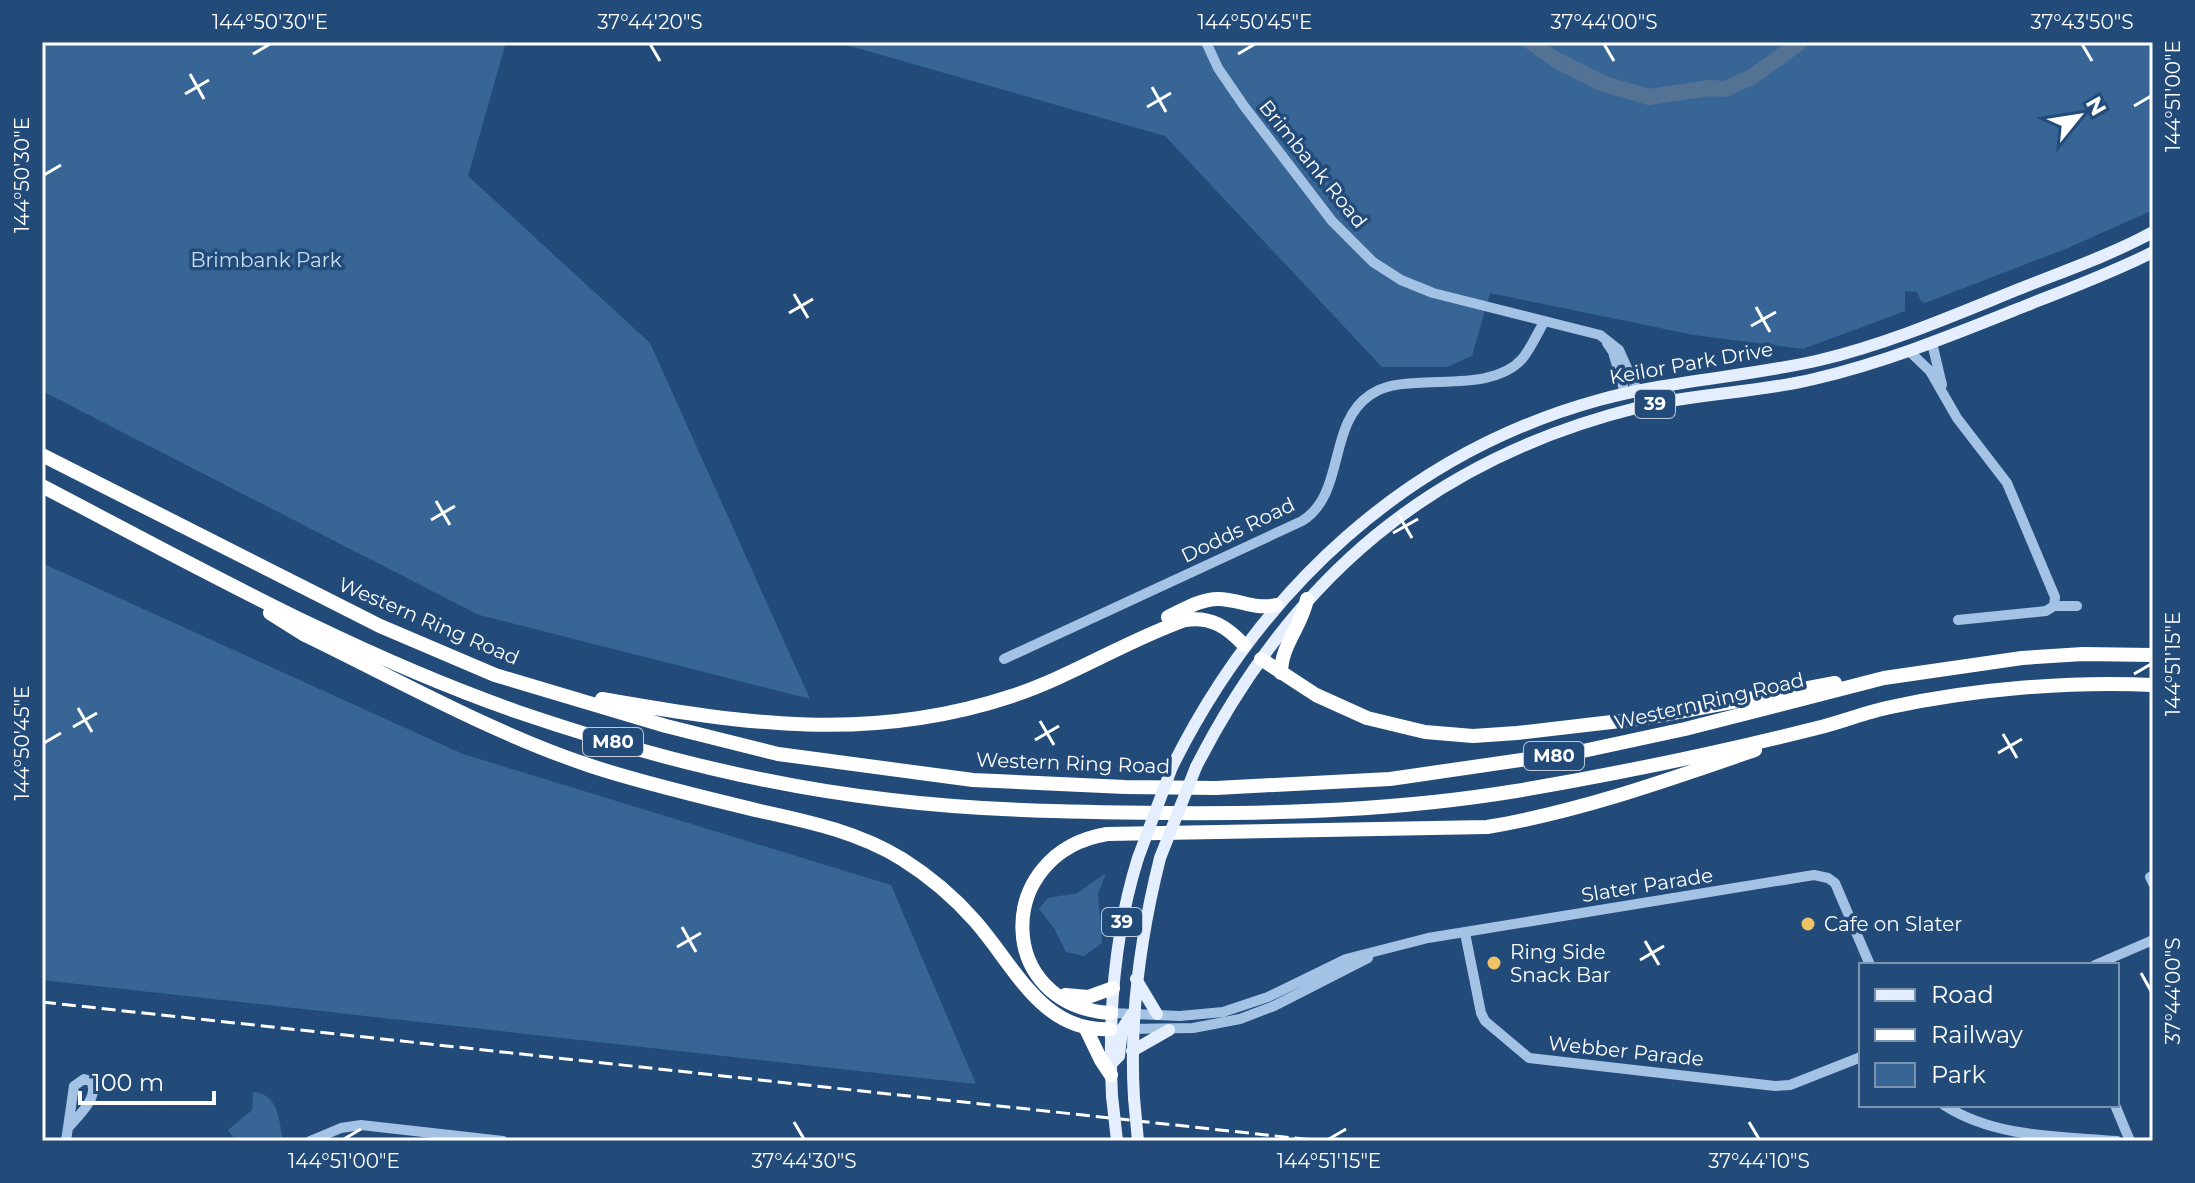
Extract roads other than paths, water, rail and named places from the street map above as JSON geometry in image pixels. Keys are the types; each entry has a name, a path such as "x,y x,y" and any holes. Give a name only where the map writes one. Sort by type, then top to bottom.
{"highway":[{"name":"Western Ring Road","path":"42,455 380,626 495,675 778,754 973,780 1216,788 1390,779 1533,759 1685,729 1884,678 2022,658 2083,654 2153,655"},
{"name":"M80","path":"42,486 223,582 388,660 517,712 609,741 764,779 929,804 1029,812 1216,813 1338,810 1452,800 1642,767 1816,728 1888,707 1941,698 2073,686 2153,685"},
{"path":"223,582 305,635 551,752 669,789 835,828 882,847 921,872 960,905 1037,1000 1063,1020 1085,1027 1121,1029"},
{"path":"1084,665 1155,624 1203,602 1221,599 1261,608 1276,605"},
{"path":"1281,673 1283,655 1304,617 1307,599"},
{"path":"538,687 797,726 889,724 975,707 1034,688 1174,624 1196,618 1221,624 1244,645"},
{"path":"1261,659 1316,695 1367,718 1425,732 1473,736 1646,718 1802,688 1884,678"},
{"path":"1111,1013 1076,1006 1044,984 1028,958 1021,929 1023,907 1034,880 1047,863 1062,851 1088,838 1107,834 1487,827 1539,817 1677,776 1816,728"},
{"path":"1053,992 1088,997 1113,988"},
{"path":"1085,1027 1101,1060 1111,1070"}],"main road":[{"name":"Keilor Park Drive","path":"1138,1141 1132,1051 1111,1013 1122,921 1138,858 1172,767 1199,713 1244,645 1276,605 1320,559 1359,525 1426,477 1488,442 1542,418 1631,392 1792,366 1869,347 2115,251 2153,232"},
{"name":"Keilor Park Drive","path":"1117,1141 1111,1070 1121,1029 1133,1013 1143,930 1160,858 1196,767 1226,711 1261,659 1307,599 1354,552 1384,528 1464,475 1553,433 1643,406 1809,380 1909,351 2153,252"},
{"path":"1922,328 1921,337 1932,343"},
{"path":"1631,392 1643,406"},
{"path":"1244,645 1261,659"},
{"path":"1136,979 1157,1014"},
{"path":"1132,1051 1169,1030"}],"street":[{"name":"Brimbank Road","path":"1206,42 1218,68 1244,106 1332,221 1373,262 1401,280 1433,293 1600,335 1619,350 1631,392"},
{"name":"Dodds Road","path":"1004,659 1308,518 1327,491 1346,426 1355,407 1362,401 1378,390 1395,384 1499,374 1524,357 1544,322"},
{"path":"1932,343 1944,395"},
{"path":"1909,351 1930,371 1957,418 2002,474 2015,497 2053,591 2054,606"},
{"path":"1958,620 2041,612 2054,606 2077,606"},
{"name":"Slater Parade","path":"1111,1013 1198,1015 1233,1009 1268,997 1346,959 1428,938 1814,875 1835,883 1869,963"},
{"name":"Webber Parade","path":"1465,933 1481,1013 1490,1026 1529,1058 1775,1086 1790,1085 1859,1058"},
{"path":"2100,963 2153,940"},
{"name":"Slater Parade","path":"1121,1029 1205,1027 1252,1015 1376,953"},
{"path":"1947,1107 1964,1118 2012,1132 2117,1141"},
{"path":"2116,1107 2130,1141"},
{"path":"310,1141 341,1128 361,1125 503,1141"},
{"path":"66,1141 68,1128"}],"waterway":[{"path":"1531,42 1556,60 1604,84 1649,97 1709,88 1725,89 1752,77 1800,42"}],"railway":[{"path":"42,1002 1322,1141"}],"place":[{"name":"Cafe on Slater","path":"1808,924"},
{"name":"Ring Side Snack Bar","path":"1494,963"}],"park label":[{"name":"Brimbank Park","path":"266,260"}]}
